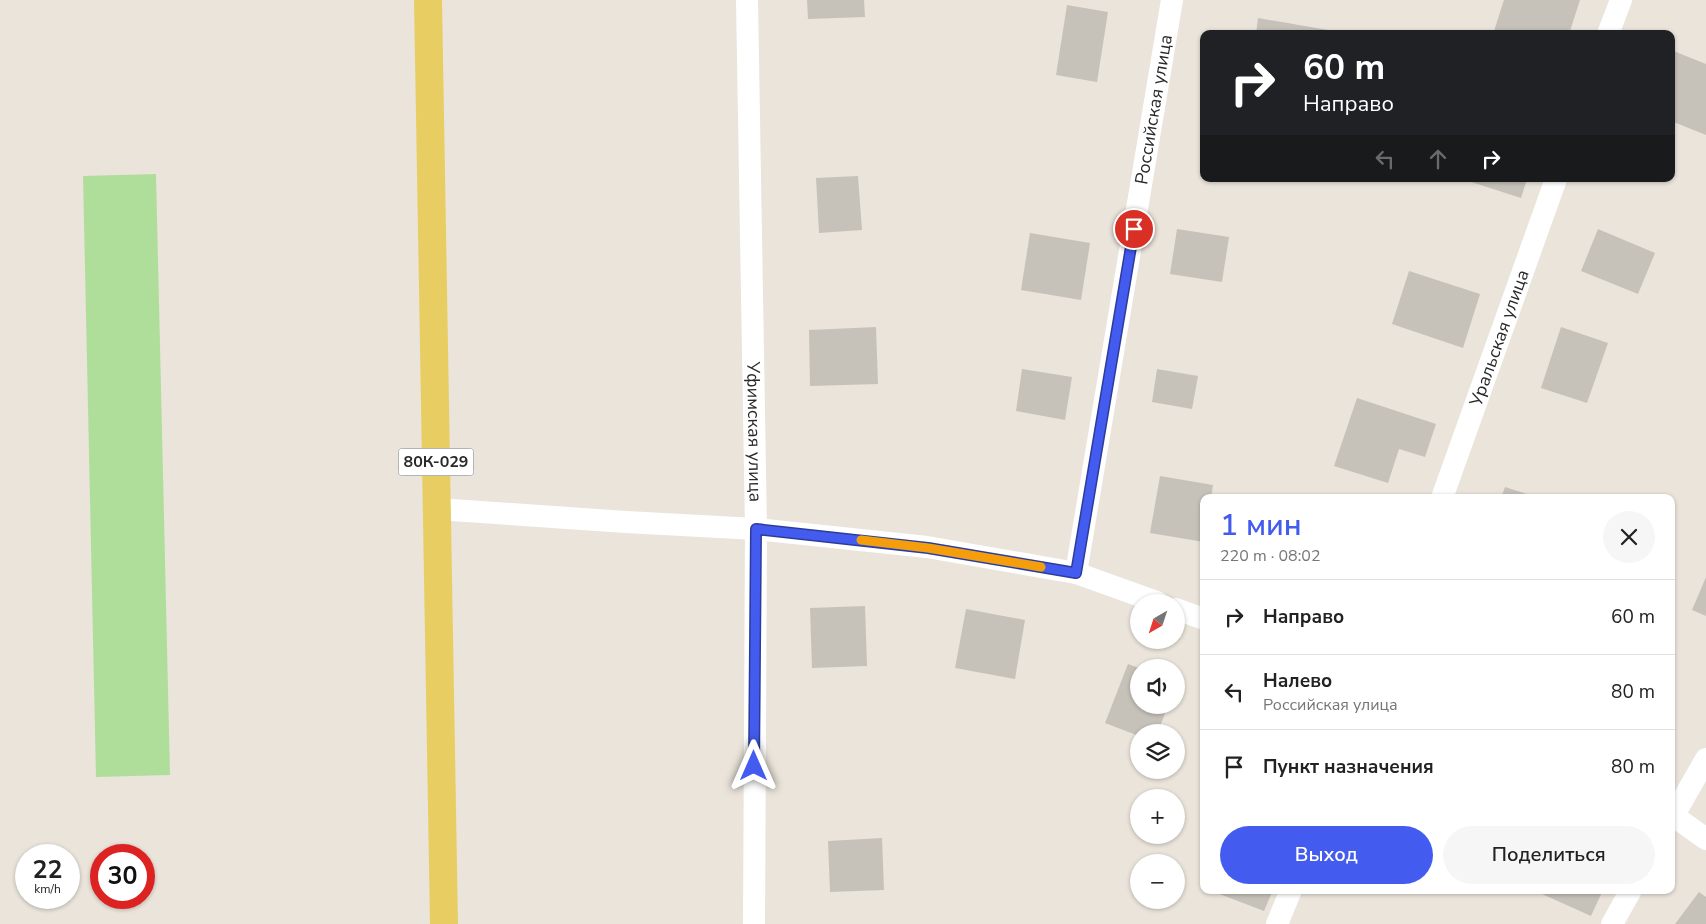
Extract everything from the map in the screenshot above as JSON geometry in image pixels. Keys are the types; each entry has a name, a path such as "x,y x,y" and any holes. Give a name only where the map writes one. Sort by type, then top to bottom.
{"main road":[{"name":"80К-029","path":"428,0 444,924"}],"street":[{"name":"Уфимская улица","path":"747,0 756,529 754,924"},
{"name":"Российская улица","path":"1076,573 1172,0"},
{"path":"1610,30 1621,0"},
{"name":"Уральская улица","path":"1443,494 1555,182"},
{"path":"437,509 756,529 928,548 1076,573 1135,594"},
{"path":"1185,612 1200,618"},
{"path":"1675,812 1706,758"},
{"path":"1675,819 1706,839"},
{"path":"1277,924 1289,894"},
{"path":"1612,924 1629,894"}],"green space":[{"path":"156,174 170,775 96,777 83,176"}],"building":[{"path":"807,0 864,0 865,17 808,19"},
{"path":"1504,0 1580,0 1570,30 1494,30"},
{"path":"1067,5 1108,12 1097,82 1056,75"},
{"path":"1258,18 1328,30 1256,30"},
{"path":"1675,52 1706,64 1706,135 1675,123"},
{"path":"858,176 862,230 819,233 816,178"},
{"path":"1471,182 1526,182 1521,198"},
{"path":"1177,229 1229,237 1222,282 1170,274"},
{"path":"1598,229 1655,253 1638,294 1581,271"},
{"path":"1030,233 1090,243 1081,300 1021,290"},
{"path":"1409,271 1480,294 1463,348 1392,324"},
{"path":"876,327 878,384 810,386 809,330"},
{"path":"1561,327 1608,343 1587,403 1541,388"},
{"path":"1022,369 1072,377 1065,420 1016,411"},
{"path":"1157,369 1198,376 1192,409 1152,402"},
{"path":"1357,398 1436,424 1425,457 1399,449 1388,483 1334,466"},
{"path":"1160,476 1213,485 1212,494 1200,494 1200,541 1150,533"},
{"path":"1505,487 1527,494 1502,494"},
{"path":"1706,577 1706,616 1692,610"},
{"path":"865,606 867,666 812,668 810,608"},
{"path":"966,609 1025,620 1015,679 955,668"},
{"path":"1128,664 1130,665 1130,714 1165,714 1161,724 1130,724 1130,733 1105,723"},
{"path":"882,838 884,890 830,892 828,841"},
{"path":"1699,892 1706,897 1706,924 1675,924"},
{"path":"1219,894 1271,894 1264,911"},
{"path":"1542,894 1601,894 1591,916"}],"slow traffic":[{"path":"861,540 928,548 1041,567"}],"route":[{"path":"754,766 756,529 928,548 1076,573 1134,229"}]}
